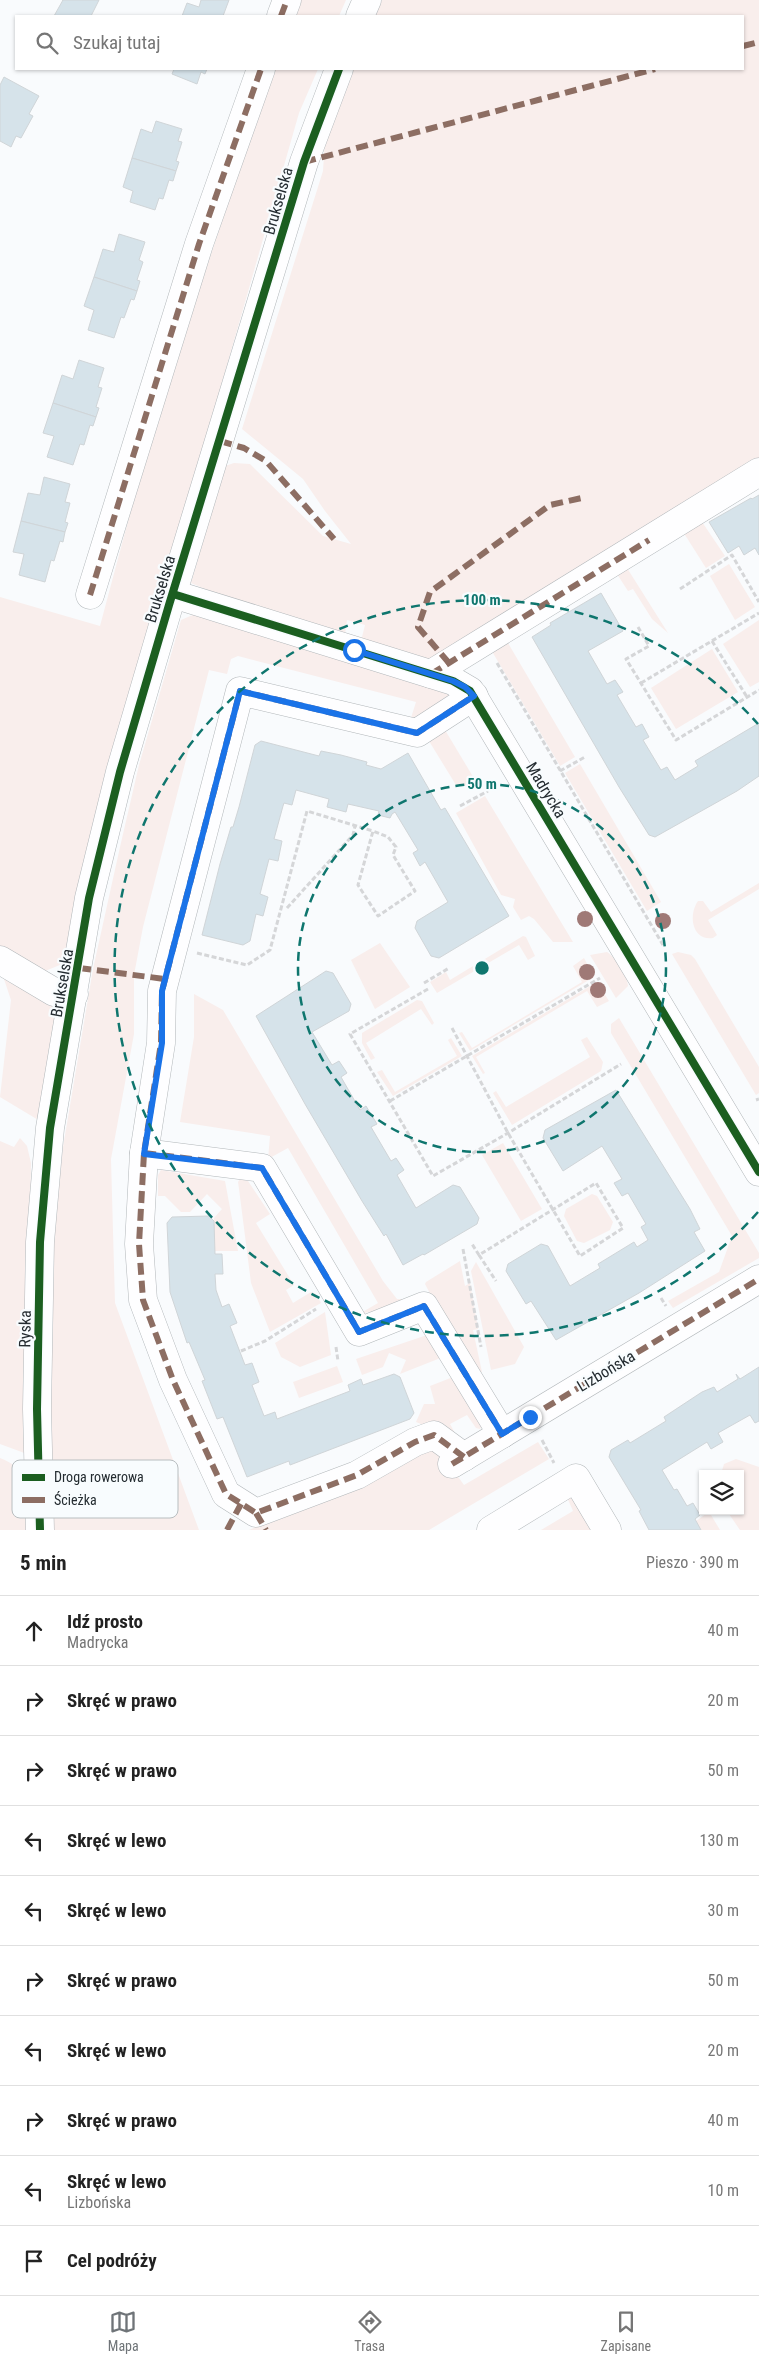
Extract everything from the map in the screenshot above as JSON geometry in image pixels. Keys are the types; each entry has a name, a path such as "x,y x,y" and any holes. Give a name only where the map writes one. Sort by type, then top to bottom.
{"street":[{"path":"281,15 287,0"},
{"path":"360,15 367,0"},
{"path":"90,595 199,244 238,127 260,70"},
{"name":"Brukselska","path":"50,1128 89,898 120,772 304,162 339,70"},
{"path":"432,674 759,472"},
{"name":"Madrycka","path":"173,594 432,674 459,684 470,691 759,1172"},
{"path":"474,696 417,733 240,691 162,991 162,1043 144,1154 262,1168 359,1332 424,1306 502,1434"},
{"path":"0,960 54,992 74,994"},
{"name":"Ryska","path":"38,1460 37,1409 40,1242 50,1128"},
{"name":"Lizbońska","path":"144,1154 139,1244 143,1300 173,1380 226,1494 256,1513 357,1475 415,1442 434,1435 458,1460 759,1279"},
{"path":"491,1530 576,1478 607,1530"}],"path":[{"path":"680,589 732,554 759,602"},
{"path":"641,683 759,613"},
{"path":"638,627 649,646 626,659 676,740 759,690"},
{"path":"484,641 663,945"},
{"path":"712,641 747,697"},
{"path":"560,771 585,757"},
{"path":"460,806 488,790"},
{"path":"173,948 247,965 270,950 307,811 373,831 388,837 396,846 393,855 415,891 378,916 358,885 373,831"},
{"path":"287,908 353,835 355,826"},
{"path":"424,983 449,968"},
{"path":"390,1101 600,978"},
{"path":"428,989 350,1034 433,1176 621,1064"},
{"path":"452,1028 508,1133 554,1210 580,1256 623,1228 596,1184 554,1210 479,1255"},
{"path":"472,1244 496,1281"},
{"path":"464,1249 483,1356"},
{"path":"241,1351 265,1341 337,1295"},
{"path":"530,1417 566,1484"}],"shaded area":[{"path":"296,0 346,0 339,15 291,15"},
{"path":"382,0 759,0 759,464 426,661 361,641 365,625 347,620 345,634 228,599 191,583 225,466 234,463 250,464 323,536 351,544 303,479 242,429 323,171 325,138 351,70 744,70 744,15 375,15"},
{"path":"273,70 318,70 299,113 148,642 67,962 38,974 0,950 0,597 100,626 154,424"},
{"path":"698,516 725,556 706,568 680,527"},
{"path":"729,564 755,607 735,620 710,576"},
{"path":"627,568 668,633 652,619 633,589 628,591 617,574"},
{"path":"195,614 452,695 409,724 416,702 238,656 231,659 227,674 209,670 143,927 134,975 134,1034 111,1159 115,1303 173,1460 50,1460 47,1299 63,1147 93,969 120,847 139,765 181,620"},
{"path":"759,620 759,682 750,687 723,644"},
{"path":"502,640 508,643 575,757 560,766 490,648"},
{"path":"712,649 738,692 676,729 651,688"},
{"path":"442,725 478,785 456,785 429,741"},
{"path":"580,764 661,902 647,911 565,773"},
{"path":"485,796 573,942 553,942 534,919 529,916 521,920 513,907 515,899 501,895 456,813"},
{"path":"759,883 759,889 708,920 717,935 713,938 706,938 696,931 693,913 698,901 703,901 711,912"},
{"path":"523,936 526,937 535,956 528,960 519,945 437,993 430,982 446,972 450,980"},
{"path":"380,943 410,987 375,1009 351,960"},
{"path":"607,952 620,967 626,977 628,986 616,998 590,955"},
{"path":"678,952 691,955 695,959 759,1067 759,1093 756,1095 672,954"},
{"path":"584,958 594,977 470,1051 459,1033 462,1032 472,1048 582,982 573,966"},
{"path":"4,979 59,1010 40,1121 0,1097 11,1000"},
{"path":"597,982 609,1001 597,1007 587,991 476,1057 485,1073 483,1074 472,1056"},
{"path":"194,994 223,1010 383,1281 397,1299 403,1299 404,1305 359,1314 378,1303 288,1148 268,1159 270,1136 180,1122 194,1037"},
{"path":"417,1000 422,1001 434,1023 432,1025 421,1009 366,1043 375,1058 371,1060 362,1043 362,1033"},
{"path":"619,1018 759,1253 759,1258 673,1308 668,1301 719,1272 732,1236 611,1033 611,1024"},
{"path":"587,1037 603,1062 601,1071 512,1125 493,1093 496,1091 506,1107 590,1057 581,1040"},
{"path":"451,1038 462,1056 393,1096 377,1072 382,1070 395,1092 457,1056 448,1040"},
{"path":"20,1138 27,1146 31,1163 27,1454 0,1444 0,1141 14,1147"},
{"path":"503,1143 542,1209 521,1221 482,1155"},
{"path":"161,1170 225,1181 238,1251 214,1251 214,1218 222,1209 207,1194 190,1212 181,1212 165,1196 158,1196 158,1175"},
{"path":"240,1179 248,1181 270,1214 256,1223 294,1285 286,1290 293,1303 311,1292 316,1294 321,1303 270,1332 251,1283 238,1182"},
{"path":"592,1194 597,1196 613,1222 610,1230 584,1243 577,1241 564,1216 566,1209"},
{"path":"460,1261 465,1286 470,1283 478,1329 473,1330 482,1372 473,1369 436,1298 433,1299 425,1284"},
{"path":"476,1262 524,1347 515,1364 491,1370 471,1271"},
{"path":"325,1312 331,1355 300,1367 281,1357 275,1343"},
{"path":"430,1334 443,1357 400,1374 406,1360 389,1353 383,1367 362,1375 356,1359"},
{"path":"337,1366 343,1382 299,1398 293,1382"},
{"path":"453,1377 482,1425 480,1429 476,1428 467,1415 450,1424 458,1439 416,1422 424,1404 435,1404 430,1386"},
{"path":"538,1442 549,1459 429,1530 249,1530 436,1446 464,1485"},
{"path":"0,1458 12,1464 12,1518 30,1518 30,1530 0,1530"},
{"path":"736,1459 759,1467 759,1530 740,1530 730,1515 744,1515 744,1470 722,1470 724,1464"},
{"path":"178,1473 199,1530 52,1530 52,1518 178,1518"},
{"path":"572,1494 593,1530 541,1530 573,1511 566,1495"},
{"path":"705,1515 711,1515 720,1530 701,1530 696,1521"}],"building":[{"path":"63,0 99,0 92,15 55,15"},
{"path":"201,0 229,0 223,15 182,15 187,3 199,7"},
{"path":"174,70 207,70 205,74 201,72 197,84 172,74"},
{"path":"4,77 39,96 29,114 33,116 21,138 16,136 11,147 0,141 0,85"},
{"path":"156,121 182,129 178,141 182,142 176,161 179,162 176,171 132,158 141,129 152,133"},
{"path":"132,158 176,171 173,181 169,180 163,199 159,198 155,210 130,202 133,191 123,187"},
{"path":"119,234 145,242 139,260 143,262 137,280 140,281 137,291 94,277 103,249 114,252"},
{"path":"94,277 137,291 134,300 131,299 124,318 121,317 114,338 88,330 94,310 84,306"},
{"path":"79,360 104,368 98,387 102,388 96,407 99,408 96,417 53,403 62,375 73,379"},
{"path":"53,403 96,417 93,426 90,425 84,445 80,444 73,465 47,457 54,436 43,433"},
{"path":"44,477 70,484 65,502 70,503 65,522 68,523 65,532 21,521 28,493 40,495"},
{"path":"759,495 759,555 755,548 744,555 739,546 728,553 709,522"},
{"path":"21,521 65,532 63,542 60,541 54,561 51,560 45,582 19,575 24,554 13,552"},
{"path":"601,593 623,631 588,651 607,684 615,680 623,692 617,695 636,727 642,724 649,737 643,740 661,770 667,767 675,780 698,766 695,761 759,723 759,776 737,791 655,837 649,835 619,787 532,637 551,625 550,623"},
{"path":"261,741 319,756 321,751 341,755 367,762 366,765 381,769 408,753 441,810 445,808 509,916 439,958 431,956 415,928 417,921 448,902 425,862 420,866 413,853 418,850 395,812 390,818 378,815 379,811 348,804 346,812 327,807 329,799 296,790 292,805 284,803 283,806 274,839 282,841 278,861 269,859 260,894 268,897 263,916 256,914 250,941 243,945 202,935 220,864 239,807 255,745"},
{"path":"326,971 333,973 351,1004 349,1011 312,1032 332,1065 339,1061 347,1073 341,1077 360,1110 366,1106 377,1124 371,1127 391,1161 396,1158 404,1170 397,1175 416,1208 453,1185 460,1187 479,1218 477,1224 403,1265 386,1234 384,1236 362,1201 256,1016"},
{"path":"616,1090 690,1209 700,1229 694,1232 705,1251 639,1293 556,1340 531,1301 526,1304 506,1271 508,1264 541,1244 548,1246 570,1286 600,1268 598,1264 634,1242 637,1247 648,1240 641,1227 646,1224 628,1193 622,1196 614,1183 622,1179 602,1146 563,1171 543,1138 545,1130"},
{"path":"209,1216 214,1221 215,1254 222,1254 223,1274 215,1274 216,1290 222,1307 229,1304 237,1323 230,1326 245,1365 252,1363 259,1382 252,1385 264,1416 275,1412 277,1419 350,1391 348,1385 361,1379 363,1385 394,1374 400,1377 414,1413 410,1419 290,1465 289,1461 247,1477 223,1417 217,1419 202,1381 205,1380 189,1342 187,1343 170,1292 167,1223 172,1217"},
{"path":"759,1367 759,1421 755,1423 750,1415 718,1433 723,1442 711,1449 707,1442 662,1470 674,1490 677,1489 687,1506 693,1503 700,1515 695,1519 701,1530 649,1530 639,1511 641,1510 609,1457 611,1450 628,1440 630,1443 666,1421 664,1417 702,1392 714,1387 717,1392 738,1379 736,1374 740,1379"}],"marked path":[{"path":"281,15 287,0"},
{"path":"744,46 759,42"},
{"path":"90,595 199,244 261,70"},
{"path":"304,162 651,70"},
{"path":"220,441 244,448 266,461 334,539"},
{"path":"449,663 418,627 430,592 550,505 586,497"},
{"path":"431,674 649,540"},
{"path":"464,1457 434,1435 415,1442 357,1475 256,1513 226,1494 173,1380 143,1300 139,1244 144,1153 161,1043 162,991 240,691 417,733 474,696"},
{"path":"79,968 165,979"},
{"path":"144,1153 262,1168 359,1332 424,1306 502,1434"},
{"path":"452,1464 759,1279"},
{"path":"227,1530 241,1504"},
{"path":"256,1513 266,1530"}],"cycle path":[{"path":"38,1460 37,1409 40,1242 50,1128 89,898 120,772 169,605 304,162 339,70"},
{"path":"173,594 453,681 470,691 759,1172"},
{"path":"40,1518 40,1530"}],"route":[{"path":"354,650 453,681 465,687 474,696 417,733 240,691 162,991 162,1043 144,1154 262,1168 359,1332 424,1306 502,1434 530,1417"}]}
